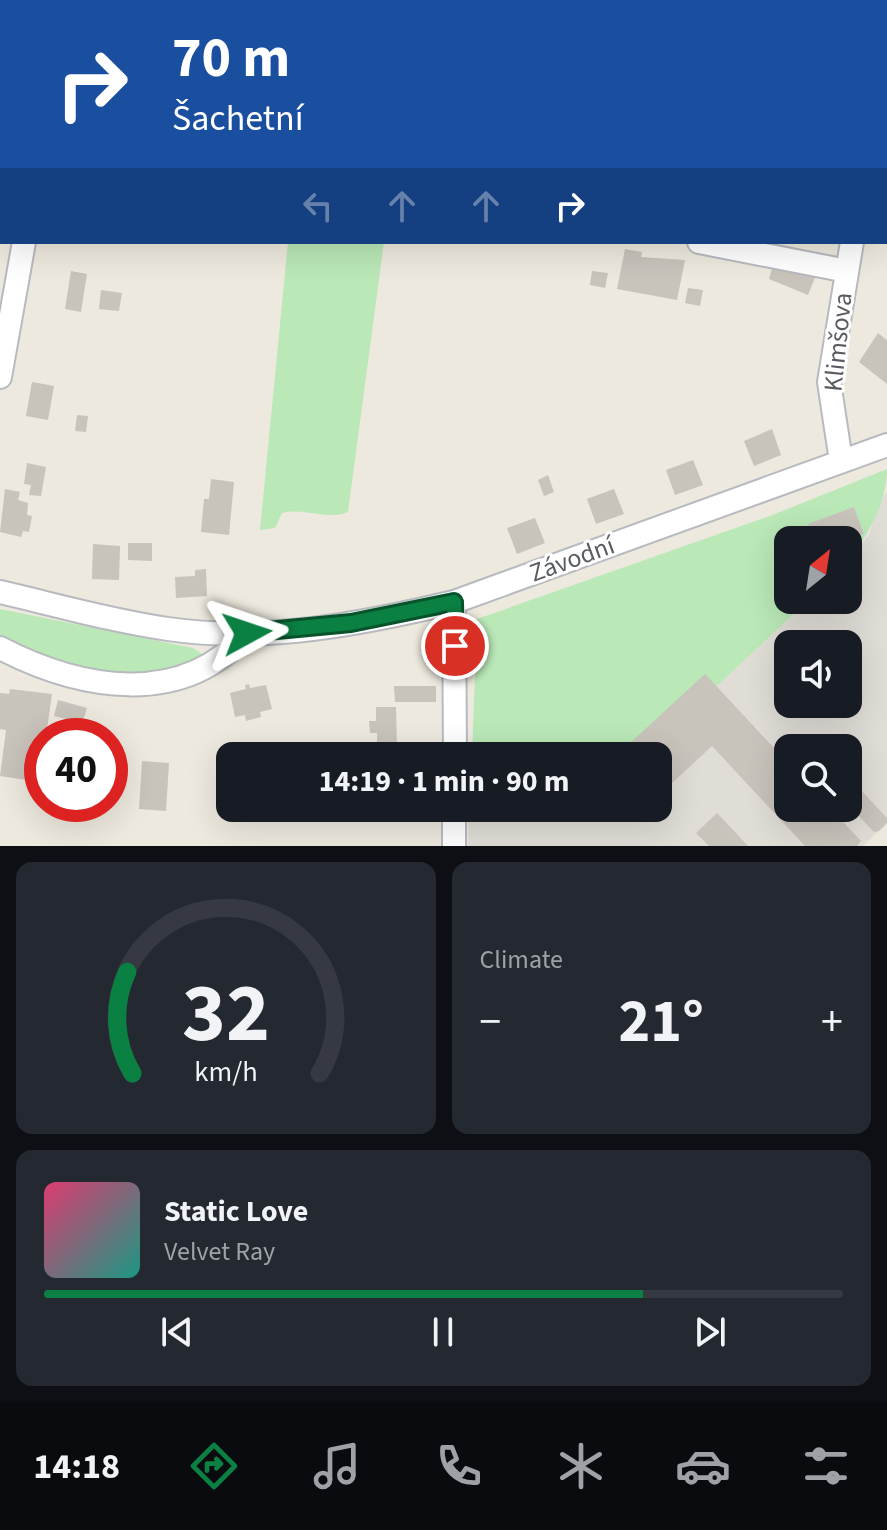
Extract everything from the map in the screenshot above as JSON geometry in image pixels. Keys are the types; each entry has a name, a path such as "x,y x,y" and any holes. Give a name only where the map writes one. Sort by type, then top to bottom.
{"street":[{"path":"1,363 24,244"},
{"name":"Klimšova","path":"709,244 847,271"},
{"name":"Klimšova","path":"841,461 829,382 852,244"},
{"name":"Závodní","path":"0,592 169,629 247,633 351,623 454,602 887,445"},
{"path":"454,602 455,742"},
{"path":"0,648 65,676 125,684 197,673 221,660 247,633"},
{"path":"454,822 454,846"}],"shaded area":[{"path":"887,492 887,823 863,846 468,846 469,822 672,822 672,742 666,742 677,723 774,633 774,718 862,718 862,630 777,630 794,614 862,614 862,543 869,535 877,507"}],"green space":[{"path":"288,244 384,244 348,512 332,515 282,513 275,528 260,530"},
{"path":"887,469 884,493 862,540 862,526 774,526 774,614 794,614 677,723 663,742 473,742 477,619 770,516"},
{"path":"0,609 193,648 202,654 198,663 172,669 147,672 97,670 48,657 0,638"}],"building":[{"path":"625,249 642,252 641,257 685,260 677,300 617,289"},
{"path":"774,262 816,275 808,295 769,279"},
{"path":"71,271 87,274 81,312 65,309"},
{"path":"592,271 608,273 605,288 590,285"},
{"path":"688,288 703,290 700,306 685,303"},
{"path":"101,290 122,293 119,311 99,309"},
{"path":"878,333 887,340 887,384 859,362"},
{"path":"32,382 54,386 48,420 26,416"},
{"path":"77,415 88,416 86,432 75,431"},
{"path":"772,429 781,455 754,466 744,441"},
{"path":"693,460 703,485 675,495 666,470"},
{"path":"27,463 46,467 41,496 29,495 31,485 24,484"},
{"path":"548,475 554,492 544,496 538,480"},
{"path":"211,479 234,482 229,535 201,532 204,499 209,499"},
{"path":"5,489 20,492 18,500 28,503 27,515 32,516 29,532 23,531 21,537 0,532"},
{"path":"614,489 624,514 596,524 587,499"},
{"path":"854,507 861,526 809,526"},
{"path":"535,518 545,543 517,554 507,528"},
{"path":"128,543 152,543 152,561 128,560"},
{"path":"93,544 120,546 119,580 92,579"},
{"path":"206,569 207,596 176,598 175,577 195,576 195,570"},
{"path":"705,674 774,748 774,813 712,746 672,783 672,742 631,742"},
{"path":"249,684 250,688 266,685 272,709 260,712 261,717 246,721 245,715 235,717 230,693 246,689 245,685"},
{"path":"394,686 436,686 436,702 395,702"},
{"path":"10,689 52,694 49,718 24,718 24,780 0,776 6,730 0,729 0,693 9,694"},
{"path":"58,700 87,708 84,718 54,716"},
{"path":"376,707 396,707 397,742 377,742 377,733 370,733 369,721 376,721"},
{"path":"142,761 169,763 166,811 139,809"},
{"path":"862,791 887,818 887,823 874,832 862,820"},
{"path":"717,813 748,846 709,846 696,833"},
{"path":"783,822 843,822 861,841 857,846 805,846"}],"route":[{"path":"247,633 351,623 454,602 455,646"}]}
